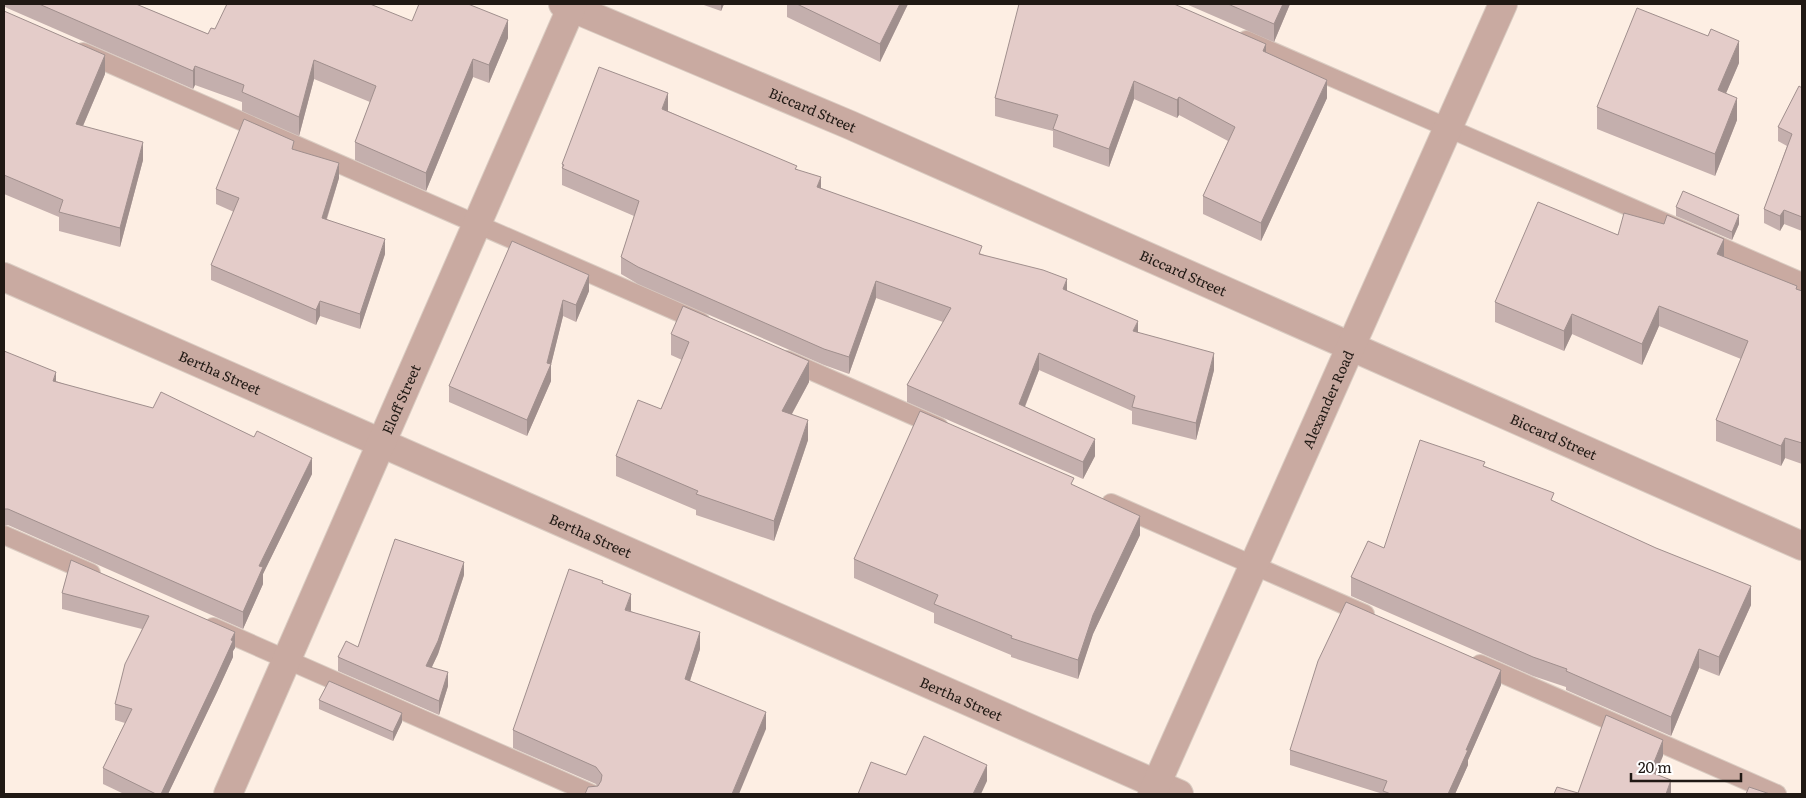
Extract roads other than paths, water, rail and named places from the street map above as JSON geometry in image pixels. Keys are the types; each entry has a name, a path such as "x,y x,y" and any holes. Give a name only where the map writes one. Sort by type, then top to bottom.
{"street":[{"name":"Alexander Road","path":"1162,791 1254,566 1349,347 1503,4"},
{"name":"Eloff Street","path":"228,794 381,444 569,5"},
{"name":"Biccard Street","path":"569,5 850,125 1802,546"},
{"name":"Bertha Street","path":"4,277 1162,791"}],"lane":[{"path":"1232,35 1802,282"},
{"path":"67,45 714,328"},
{"path":"769,352 952,433"},
{"path":"1099,497 1381,621"},
{"path":"4,535 104,579"},
{"path":"195,620 592,794"},
{"path":"1462,656 1778,794"}]}
